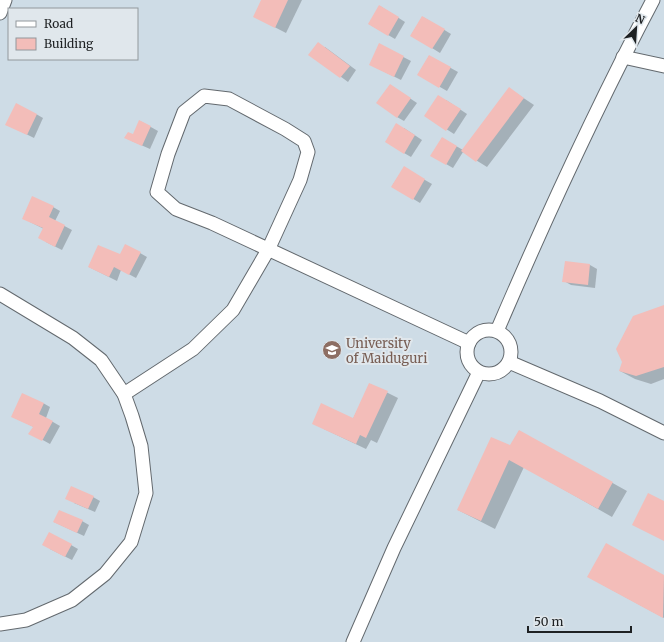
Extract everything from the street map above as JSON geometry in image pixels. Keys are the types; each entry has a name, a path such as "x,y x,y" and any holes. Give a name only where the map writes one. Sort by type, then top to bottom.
{"street":[{"path":"0,13 5,0"},
{"path":"497,331 541,227 623,57 653,0"},
{"path":"623,57 664,66"},
{"path":"124,394 193,349 233,310 268,250 300,180 308,152 304,141 285,129 229,99 204,96 184,112 168,154 158,192 176,209 212,223 268,250 469,343"},
{"path":"0,294 73,338 101,360 124,394 142,446 146,493 131,542 105,574 72,600 26,620 0,624"},
{"path":"481,331 497,331 505,337 509,344 511,353 509,362 504,368 496,373 488,374 479,372 472,367 468,360 466,351 469,343 474,336 481,331"},
{"path":"509,362 600,401 664,433"},
{"path":"353,642 394,548 479,372"}],"shaded area":[{"name":"University of Maiduguri","path":"0,0 664,0 664,642 0,642"}],"building":[{"path":"261,0 288,0 275,28 253,17"},
{"path":"379,5 399,17 388,36 368,24"},
{"path":"422,16 445,29 432,49 410,36"},
{"path":"318,42 350,66 340,78 308,55"},
{"path":"379,43 404,56 394,77 369,65"},
{"path":"429,55 451,67 439,88 417,75"},
{"path":"390,84 411,98 397,118 376,103"},
{"path":"509,87 524,98 476,162 461,151"},
{"path":"438,95 461,109 446,131 424,116"},
{"path":"16,103 37,114 27,135 5,125"},
{"path":"139,120 151,126 142,146 124,138 128,132 133,134"},
{"path":"396,123 415,135 404,154 385,142"},
{"path":"442,137 457,146 446,165 430,156"},
{"path":"404,166 425,179 413,200 391,187"},
{"path":"32,196 54,206 49,217 65,225 55,247 38,238 43,228 22,219"},
{"path":"125,244 141,252 129,275 114,267 109,277 88,267 98,245 120,254"},
{"path":"565,261 590,264 588,285 562,282"},
{"path":"664,305 664,367 636,376 619,371 622,362 616,349 633,316"},
{"path":"369,383 388,391 366,438 360,435 356,444 312,424 321,403 353,418"},
{"path":"22,393 44,403 39,414 53,421 42,441 28,434 33,427 11,417"},
{"path":"519,430 613,482 598,509 509,460 481,521 457,510 491,437 510,445"},
{"path":"71,486 94,496 88,509 65,499"},
{"path":"648,493 664,501 664,541 632,525"},
{"path":"59,510 83,520 77,533 53,522"},
{"path":"49,532 72,544 65,557 42,545"},
{"path":"606,543 664,575 663,618 587,577"}],"place":[{"name":"University of Maiduguri","path":"332,350"}]}
